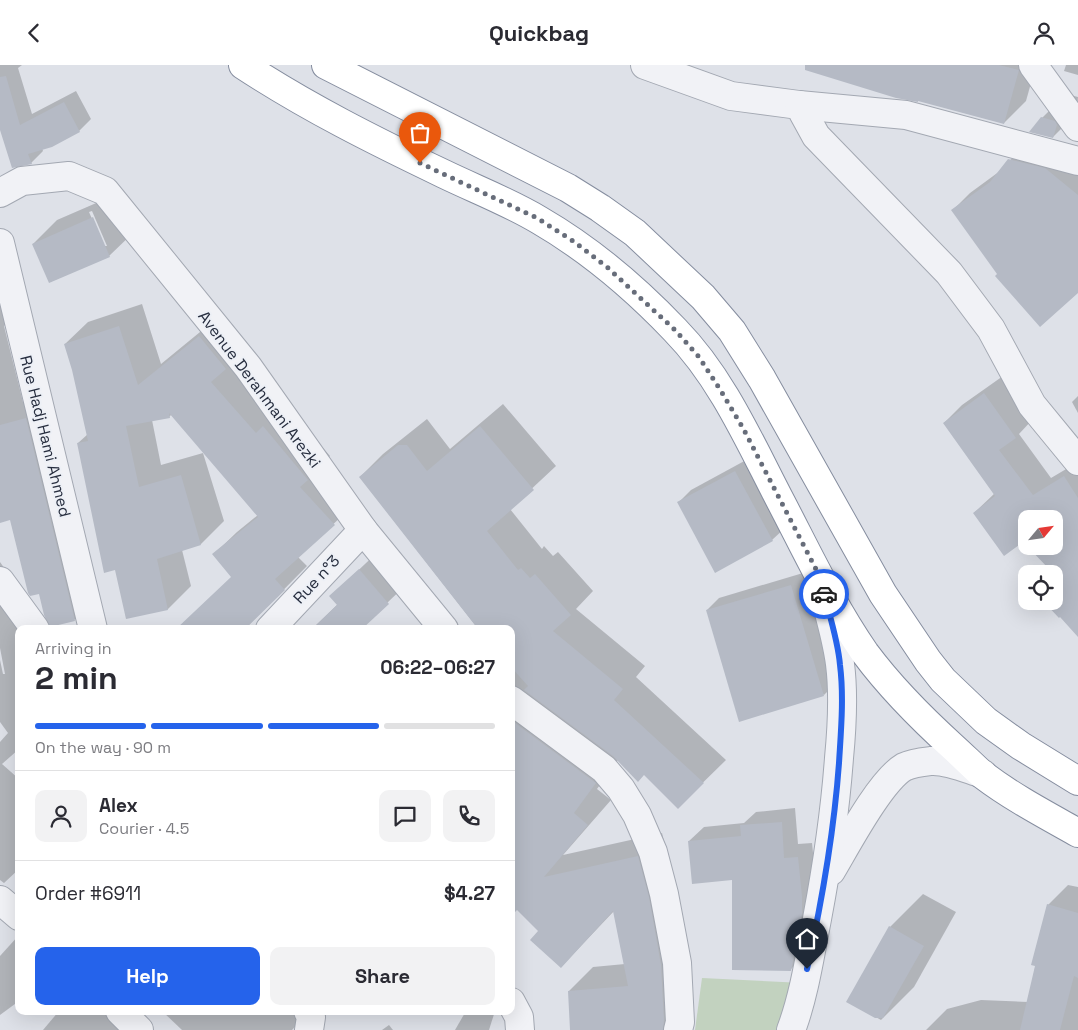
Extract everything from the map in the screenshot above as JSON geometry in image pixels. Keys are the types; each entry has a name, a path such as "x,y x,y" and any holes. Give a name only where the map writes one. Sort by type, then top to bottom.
{"highway":[{"path":"243,65 283,91 359,133 537,218 573,241 607,267 675,330 699,357 743,428 843,618 866,653 890,683 919,716 983,774 1027,804 1078,833"},
{"path":"326,65 568,188 635,233 669,264 703,297 732,331 762,379 873,578 928,661 950,687 986,721 1021,746 1078,781"}],"street":[{"path":"645,65 731,96 799,105 906,115 1078,161"},
{"path":"1033,65 1078,127"},
{"path":"799,105 816,136 950,273 991,329 1032,405 1078,461"},
{"name":"Avenue Derahmani Arezki","path":"0,193 22,181 69,176 105,191 248,367 363,530 441,625"},
{"name":"Rue Hadj Hami Ahmed","path":"0,243 92,625"},
{"name":"Rue n°3","path":"274,625 363,530"},
{"path":"791,1030 796,1019 824,883 838,780 842,689 840,662 833,626 818,573"},
{"path":"0,581 32,625"},
{"path":"515,702 604,769 621,789 637,815 653,852 664,894 677,963 680,1022 678,1030"},
{"path":"824,883 868,809 896,774 905,767 915,763 933,761 954,764 983,774"},
{"path":"0,900 15,913"},
{"path":"515,1010 519,1017 520,1030"},
{"path":"124,1015 139,1030"},
{"path":"309,1030 310,1015"}],"green space":[{"path":"702,978 803,983 782,1030 695,1030"}],"building":[{"path":"805,65 999,65 1019,70 1004,124 918,101 896,98 805,70"},
{"path":"6,76 20,125 64,102 80,132 52,147 28,154 32,164 12,168 0,130 0,77"},
{"path":"1041,117 1055,121 1057,125 1053,138 1029,132"},
{"path":"1008,159 1045,168 1078,195 1078,293 1040,327 995,276 997,274 951,210 990,182"},
{"path":"93,217 110,257 49,283 32,244"},
{"path":"119,326 138,385 199,336 226,369 211,382 256,433 263,426 308,480 300,487 335,525 275,579 285,590 249,625 180,625 231,577 212,554 258,517 169,413 170,418 126,426 139,487 181,475 201,545 157,559 168,610 126,619 115,570 104,573 77,443 88,441 72,370 64,344"},
{"path":"984,393 1016,438 999,450 1033,495 1064,476 1078,498 1078,637 1051,610 1063,610 1063,565 1045,565 1036,555 1063,555 1063,510 1018,510 1018,546 1004,556 973,513 995,496 943,423"},
{"path":"26,418 75,621 49,625 44,615 39,594 30,596 28,593 10,520 0,523 0,425"},
{"path":"480,426 534,490 487,531 518,570 521,568 530,578 535,574 571,615 553,631 623,689 614,700 704,783 678,809 644,775 638,782 613,756 524,690 528,686 515,671 515,625 475,625 359,477 398,445 407,445 427,471"},
{"path":"735,471 773,541 715,573 677,502"},
{"path":"359,569 389,604 366,625 316,625 337,605 329,596"},
{"path":"791,585 824,696 739,722 706,610"},
{"path":"515,723 596,783 574,813 588,825 544,877 638,856 649,897 661,965 663,1030 570,1030 568,991 628,986 613,911 561,968 530,940 538,931 517,910 515,912"},
{"path":"782,822 784,858 798,857 802,896 802,914 791,971 732,970 732,880 692,884 688,841 741,836 740,825"},
{"path":"1047,904 1078,913 1078,978 1074,976 1060,1030 1020,1030 1035,966 1031,965"},
{"path":"889,926 924,946 883,1018 875,1018 846,1002"}],"way so far":[{"path":"420,163 537,218 573,241 607,267 675,330 699,357 743,428 818,573 824,594"}],"route":[{"path":"807,969 824,883 838,780 841,731 842,689 840,662 824,594"}]}
